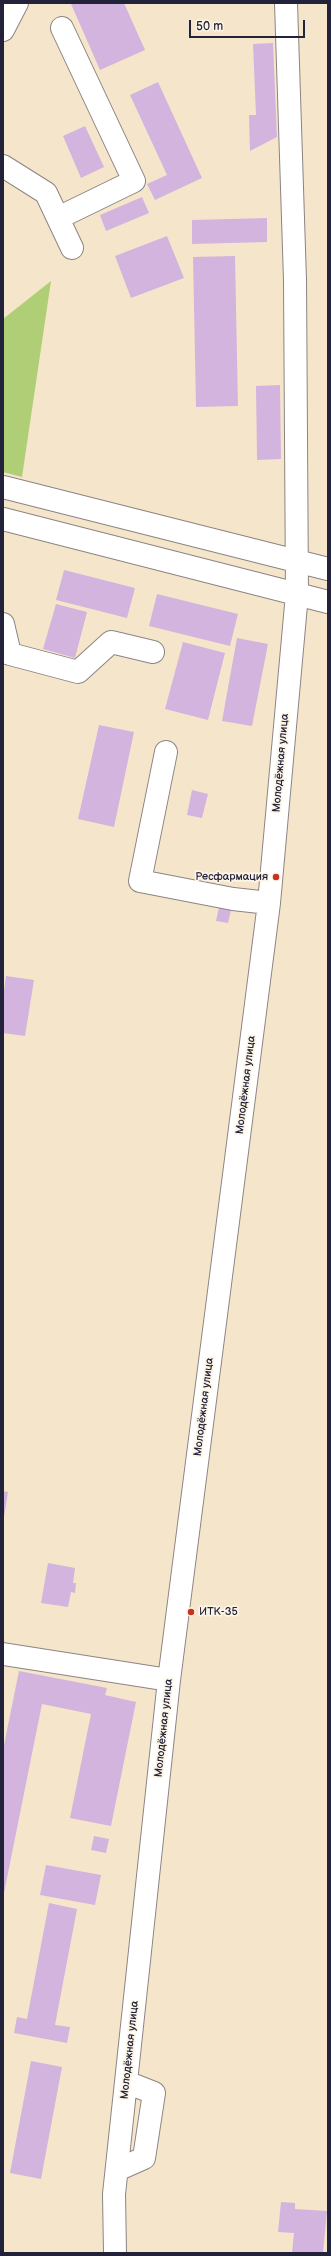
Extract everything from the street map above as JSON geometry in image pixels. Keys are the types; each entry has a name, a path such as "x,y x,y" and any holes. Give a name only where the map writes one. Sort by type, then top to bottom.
{"street":[{"path":"3,30 17,3"},
{"name":"Молодёжная улица","path":"115,2253 114,2194 169,1680 269,903 297,594 295,280 286,3"},
{"path":"58,218 134,181 62,28"},
{"path":"3,166 46,193 72,248"},
{"path":"3,487 328,569"},
{"path":"3,519 328,602"},
{"path":"3,624 6,653 78,672 111,642 153,652"},
{"path":"166,752 140,881 233,899 269,903"},
{"path":"3,1654 169,1680"},
{"path":"117,2170 144,2158 154,2093 126,2082"}],"green space":[{"path":"51,281 22,477 3,472 3,319"}],"building":[{"path":"124,3 145,50 100,70 71,4"},
{"path":"273,43 277,137 250,151 249,115 256,115 253,44"},
{"path":"158,82 202,178 155,200 147,184 167,175 130,95"},
{"path":"85,126 104,167 81,178 63,136"},
{"path":"142,197 149,213 106,231 100,215"},
{"path":"267,218 267,242 192,244 192,220"},
{"path":"167,236 184,278 131,298 115,256"},
{"path":"235,256 238,406 196,407 193,257"},
{"path":"280,385 281,459 257,460 256,386"},
{"path":"64,570 135,588 127,618 56,600"},
{"path":"157,594 238,614 230,646 149,626"},
{"path":"56,604 87,612 75,658 43,649"},
{"path":"237,638 268,644 252,726 222,721"},
{"path":"183,642 225,653 208,720 165,709"},
{"path":"99,725 134,732 114,827 78,819"},
{"path":"192,790 208,794 202,818 187,815"},
{"path":"220,903 232,906 228,923 216,921"},
{"path":"6,976 34,980 25,1036 3,1033 3,998"},
{"path":"3,1491 8,1492 4,1517 3,1517"},
{"path":"48,1563 75,1568 73,1583 76,1583 75,1593 71,1592 68,1607 41,1603"},
{"path":"19,1671 107,1688 105,1695 136,1702 111,1826 70,1818 91,1714 42,1704 4,1893 3,1750"},
{"path":"94,1836 109,1839 106,1853 91,1850"},
{"path":"46,1865 101,1875 95,1905 40,1895"},
{"path":"49,1903 77,1909 55,2025 70,2027 67,2043 14,2033 17,2017 27,2019"},
{"path":"31,2061 62,2067 41,2179 10,2173"},
{"path":"281,2202 295,2203 295,2209 327,2211 323,2253 292,2253 294,2233 278,2232"}],"place":[{"name":"Ресфармация","path":"276,877"},
{"name":"ИТК-35","path":"191,1612"}]}
